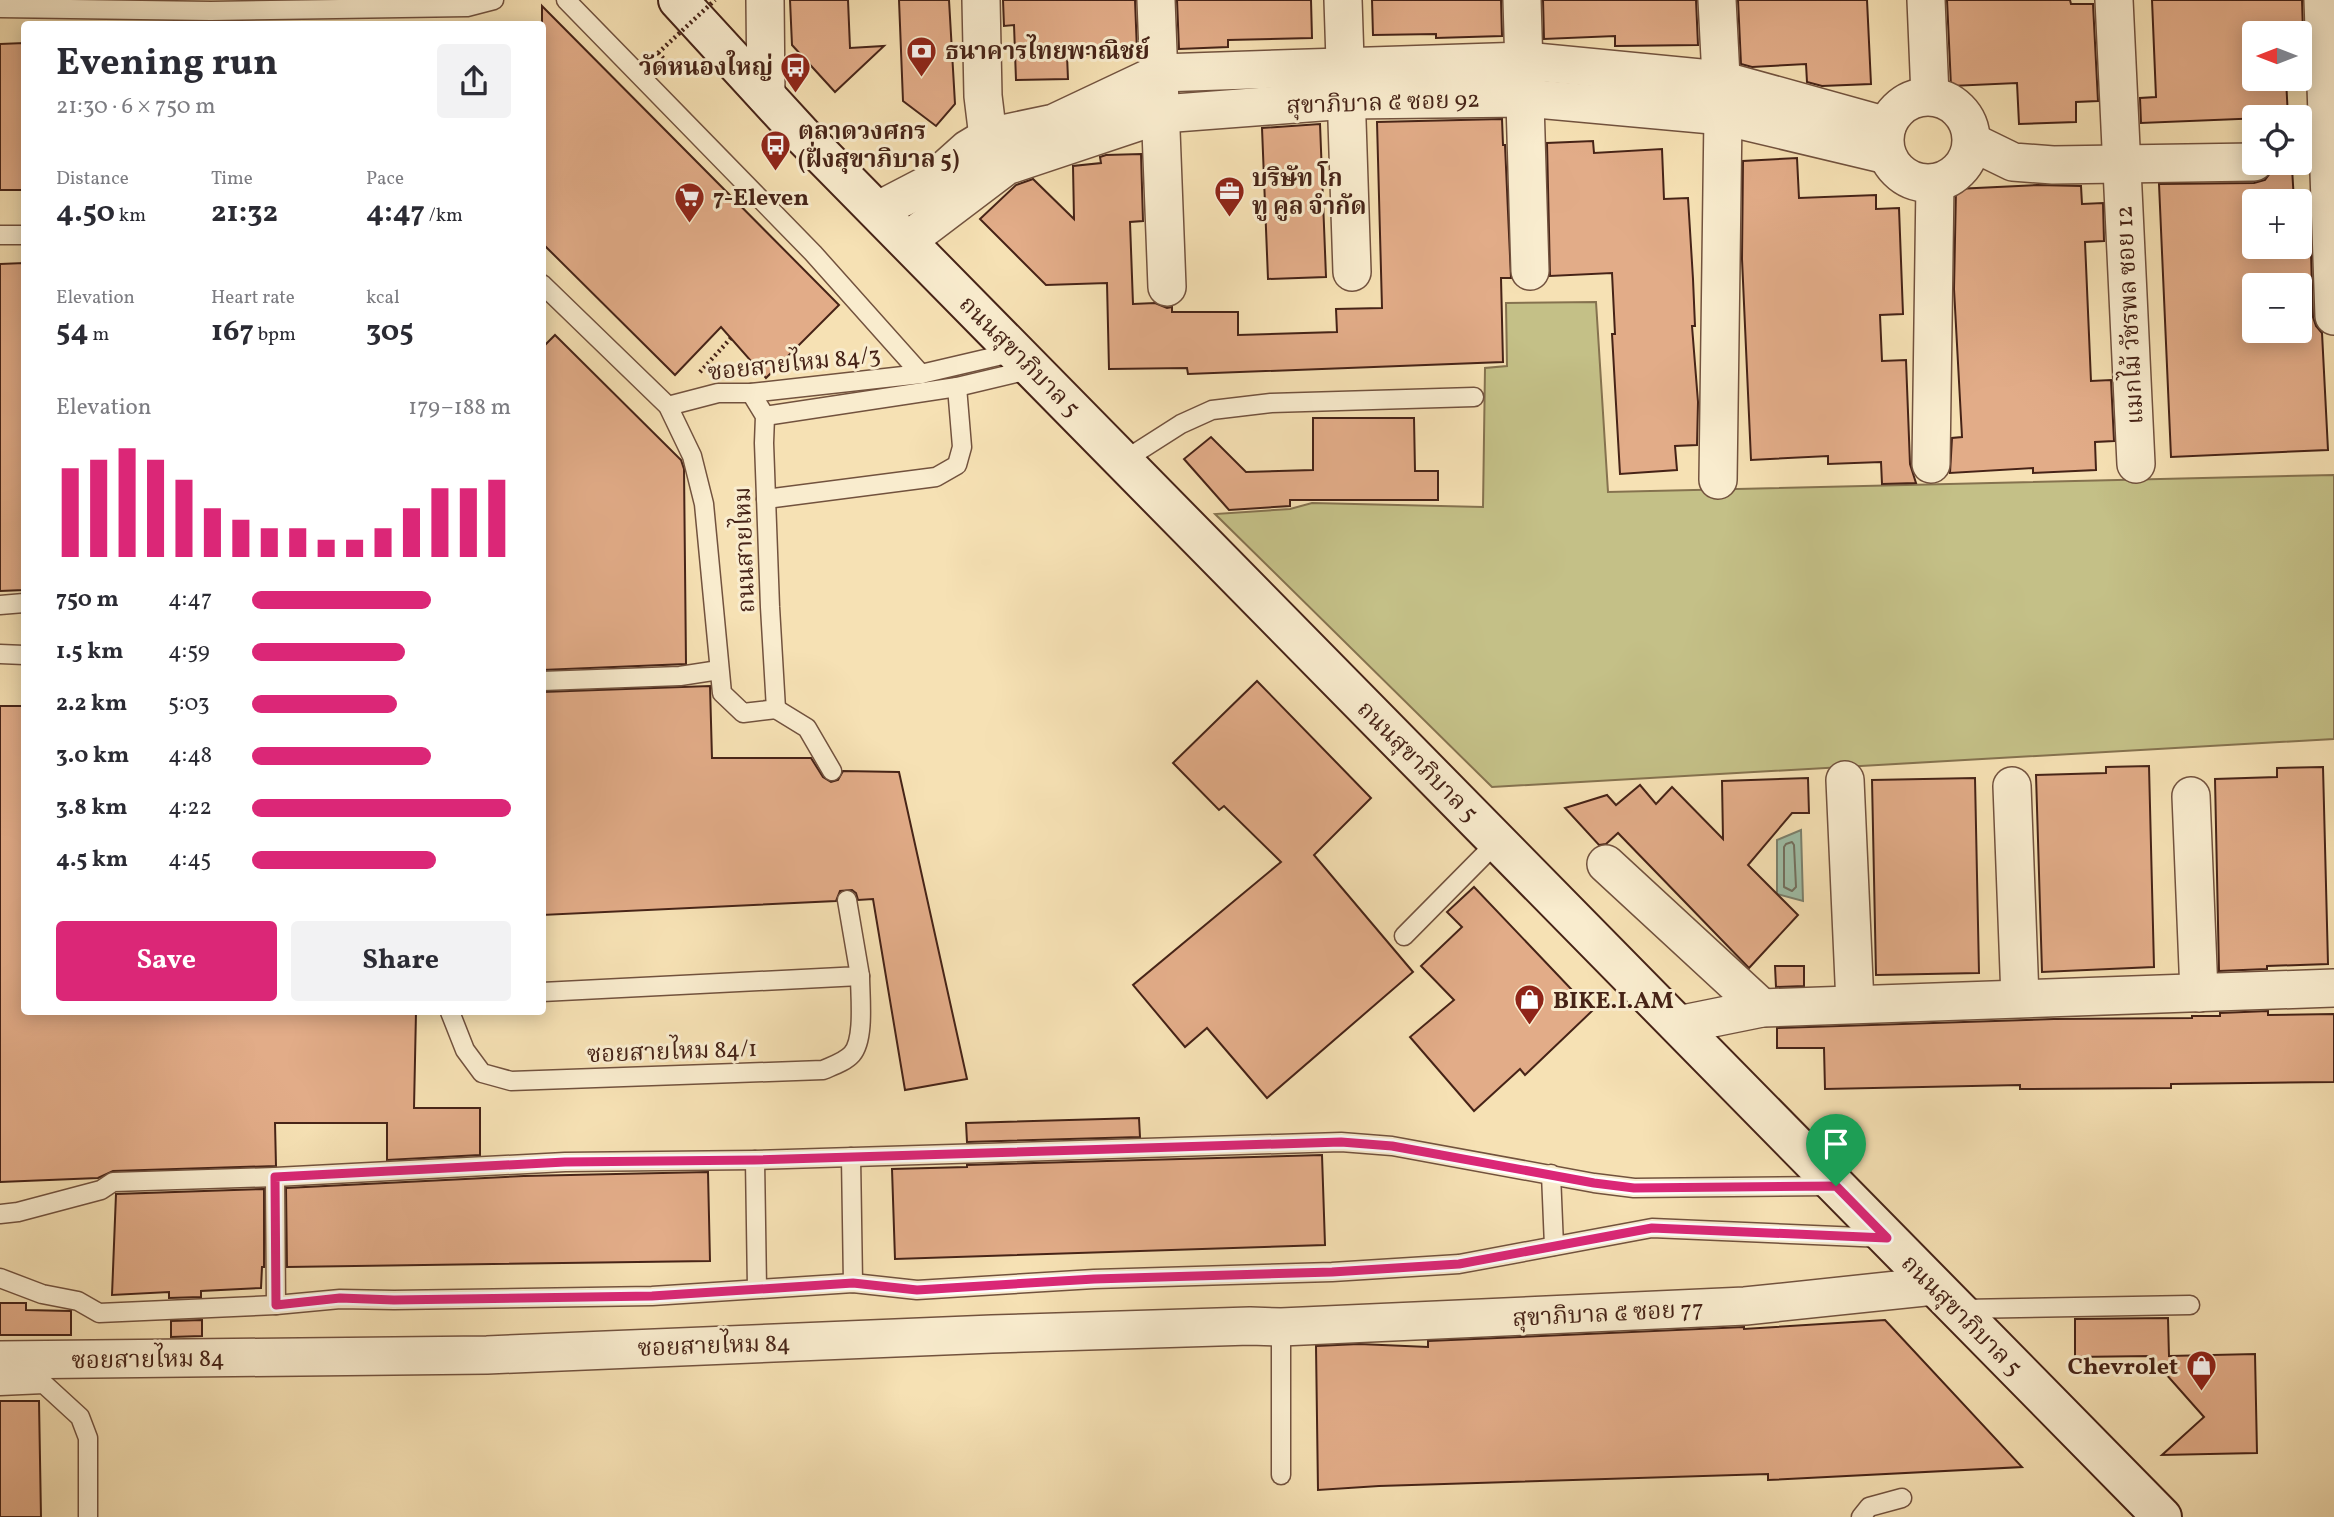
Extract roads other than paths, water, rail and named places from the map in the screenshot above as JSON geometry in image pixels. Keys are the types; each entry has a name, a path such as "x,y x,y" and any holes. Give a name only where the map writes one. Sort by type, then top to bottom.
{"main road":[{"name":"ถนนสุขาภิบาล 5","path":"678,0 877,211 2162,1517"}],"street":[{"path":"765,0 766,96"},
{"path":"981,0 983,96 988,137"},
{"path":"1156,0 1167,287"},
{"path":"1343,0 1352,272"},
{"path":"1522,0 1530,271"},
{"path":"1717,0 1722,98 1718,480"},
{"path":"1926,0 1930,96"},
{"name":"แมกไม้ วัชรพล ซอย 12","path":"2114,0 2136,464"},
{"path":"2323,0 2321,161 2334,316"},
{"path":"877,211 929,184 968,149 988,137 1054,123 1160,73 1347,83 1525,61 1722,98 1887,141"},
{"name":"สุขาภิบาล ๕ ซอย 92","path":"907,241 1006,166 1162,114 1347,83 1526,98 1722,98"},
{"path":"1930,96 1947,100 1961,110 1970,125 1972,142 1967,161 1954,176 1935,183 1915,182 1898,172 1887,141 1896,110 1912,99 1930,96"},
{"path":"1972,142 2013,162 2053,165 2242,162"},
{"path":"1931,464 1935,183"},
{"path":"1845,780 1855,1004"},
{"path":"2012,786 2020,998"},
{"path":"2191,796 2199,993"},
{"path":"1606,864 1762,1008"},
{"path":"1678,1025 1762,1008 2334,988"},
{"name":"สุขาภิบาล ๕ ซอย 77","path":"1281,1328 1946,1297"},
{"name":"ซอยสายไหม 84","path":"0,1360 487,1355 992,1334 1250,1326 1281,1328"}],"lane":[{"path":"0,8 211,18 467,7 494,0"},
{"path":"566,0 813,253 922,374"},
{"path":"0,235 21,234"},
{"path":"546,288 668,406 692,456 704,504 722,693 743,713 776,709 807,728 832,771"},
{"path":"751,393 765,416 957,387 1024,360"},
{"name":"ซอยสายไหม 84/3","path":"668,406 718,393 751,393 1024,360"},
{"path":"766,499 936,477 957,465 962,447 957,387"},
{"path":"1123,461 1181,424 1212,410 1271,403 1474,397"},
{"name":"ถนนสายไหม","path":"765,416 766,499 776,709"},
{"path":"0,605 21,603"},
{"path":"0,653 21,656"},
{"path":"546,681 680,676 719,670"},
{"path":"1404,936 1497,842"},
{"name":"ซอยสายไหม 84/1","path":"451,1015 465,1050 482,1073 511,1081 822,1070 841,1062 853,1053 860,1033 860,976 847,900"},
{"path":"546,992 860,976"},
{"path":"0,1214 18,1212 101,1190 113,1182 275,1177 565,1162 755,1160 1341,1142 1392,1146 1634,1188 1836,1186"},
{"path":"851,1157 853,1283"},
{"path":"755,1160 757,1288"},
{"path":"1552,1174 1553,1246"},
{"path":"275,1177 276,1305"},
{"path":"0,1278 42,1294 78,1301 99,1313 276,1305 340,1298 394,1300 638,1296 853,1283 917,1290 1094,1279 1332,1272 1459,1264 1652,1228 1887,1238"},
{"path":"1946,1297 2190,1305"},
{"path":"1281,1328 1281,1475"},
{"path":"0,1386 44,1384 80,1417 88,1438 88,1517"},
{"path":"1861,1517 1869,1507 1902,1498"}],"water":[{"path":"1801,830 1803,901 1777,894 1777,840"}],"place":[{"name":"ธนาคารไทยพาณิชย์","path":"922,78"},
{"name":"วัดหนองใหญ่","path":"796,94"},
{"name":"ตลาดวงศกร (ฝั่งสุขาภิบาล 5)","path":"775,172"},
{"name":"บริษัท โก ทู คูล จำกัด","path":"1229,219"},
{"name":"7-Eleven","path":"690,224"},
{"name":"BIKE.I.AM","path":"1530,1027"},
{"name":"Chevrolet","path":"2201,1393"}]}
